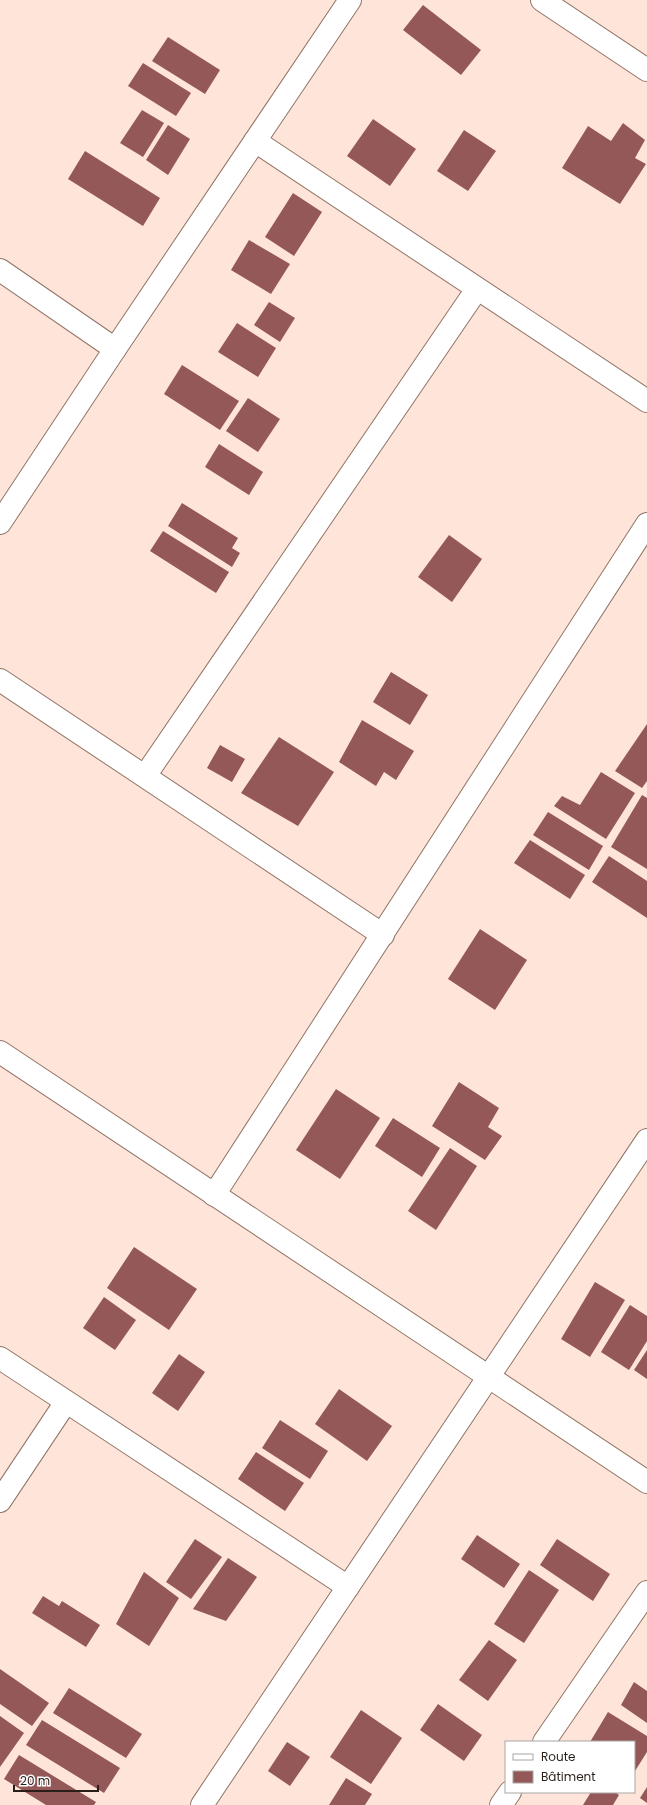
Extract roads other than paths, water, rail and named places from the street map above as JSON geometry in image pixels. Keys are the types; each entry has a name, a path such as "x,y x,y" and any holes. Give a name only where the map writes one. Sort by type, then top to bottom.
{"street":[{"path":"0,523 114,349 350,0"},
{"path":"542,0 647,70"},
{"path":"255,141 647,401"},
{"path":"0,270 114,349"},
{"path":"145,776 477,288"},
{"path":"214,1195 647,524"},
{"path":"0,680 383,935"},
{"path":"0,1052 647,1482"},
{"path":"202,1805 647,1140"},
{"path":"0,1358 348,1587"},
{"path":"0,1501 66,1402"},
{"path":"545,1741 647,1592"},
{"path":"501,1805 509,1793"}]}
